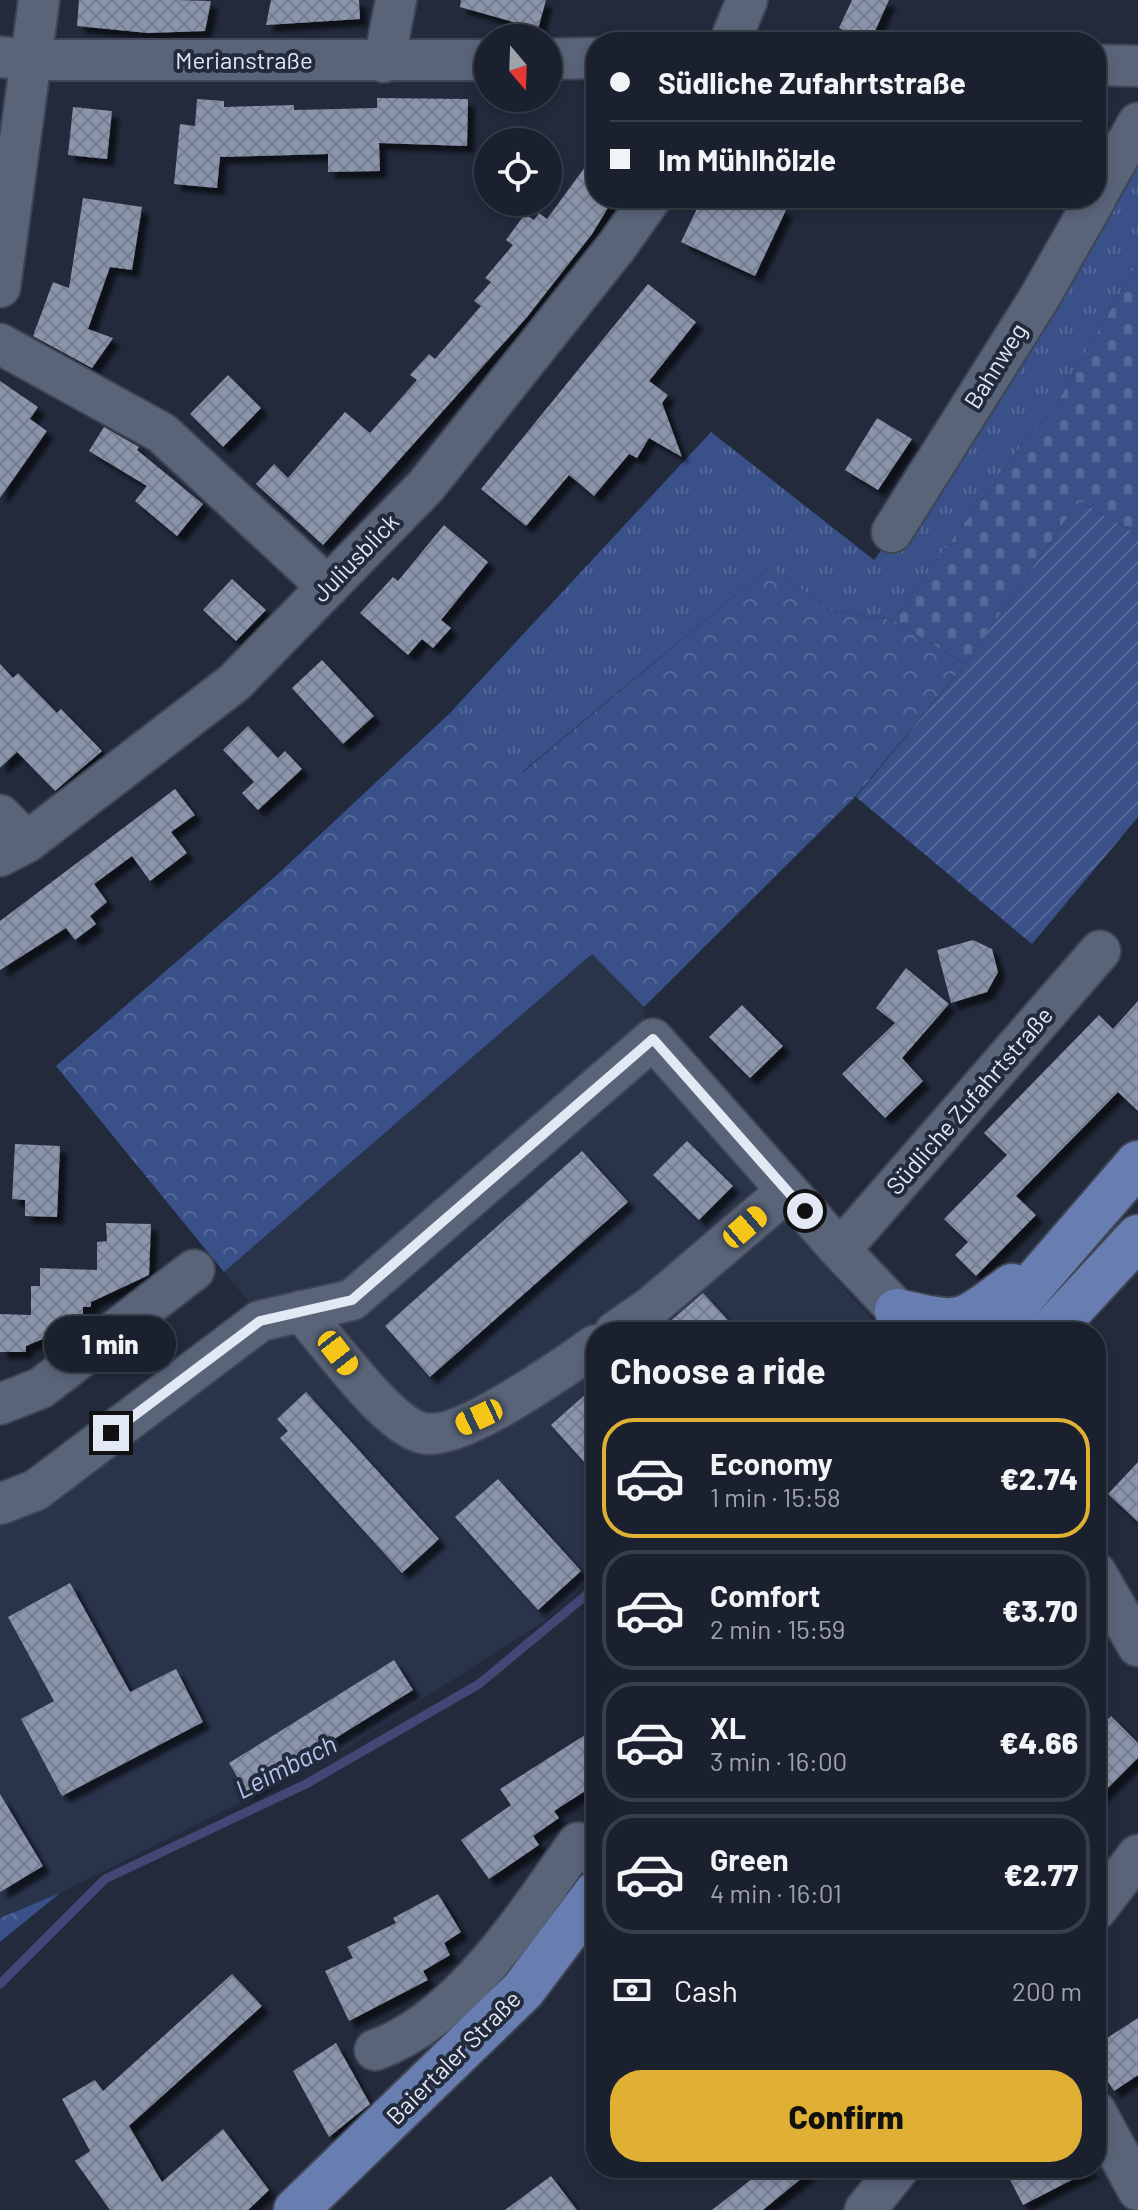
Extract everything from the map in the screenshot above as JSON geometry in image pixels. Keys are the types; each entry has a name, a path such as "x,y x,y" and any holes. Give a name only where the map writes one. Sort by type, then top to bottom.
{"main road":[{"path":"1000,1322 1138,1163"},
{"path":"1059,1322 1138,1237"},
{"path":"908,1322 964,1319 1060,1252"},
{"name":"Baiertaler Straße","path":"296,2210 523,1990 586,1906"}],"street":[{"path":"0,287 16,58 39,0"},
{"path":"384,62 396,0"},
{"path":"734,32 747,0"},
{"name":"Merianstraße","path":"16,58 474,60"},
{"path":"562,59 586,58"},
{"path":"1106,65 1138,66"},
{"name":"Bahnweg","path":"1106,180 1138,123"},
{"name":"Juliusblick","path":"9,838 235,682 426,486 644,208"},
{"name":"Bahnweg","path":"892,532 1038,300 1090,208"},
{"path":"0,344 162,433 328,587"},
{"name":"Südliche Zufahrtstraße","path":"840,1250 1100,951"},
{"path":"0,1504 36,1490 260,1321 352,1300 653,1039 908,1322"},
{"path":"629,1322 787,1191"},
{"path":"0,1404 41,1388 194,1270"},
{"path":"301,1311 384,1406 401,1423 424,1434 452,1429 505,1405 586,1352"},
{"path":"1106,1590 1138,1646"},
{"path":"375,2050 402,2041 470,1984 578,1843 586,1850"},
{"path":"1106,1897 1138,1855"},
{"path":"1106,2131 1138,2190"},
{"path":"865,2210 891,2178"}],"shaded area":[{"path":"592,954 644,1007 650,1069 874,1322 586,1322 586,1583 546,1620 334,1756 60,1893 0,1918 0,1523 8,1524 150,1431 274,1333 224,1272"}],"green space":[{"path":"1138,110 1138,262 1052,412 1027,438 893,620 833,611 769,567 522,772 449,714 711,432 874,560 971,431 1087,208 1106,208 1106,172"},
{"path":"1138,262 1138,535 1079,501 965,664 893,620 1027,438 1052,412"},
{"path":"1079,501 1138,535 1138,817 1032,944 856,797 965,664"},
{"path":"769,567 833,611 893,620 965,664 855,797 644,1007 592,954 224,1272 56,1066 279,873 449,714 523,772"},
{"path":"60,1893 0,1942 0,1918"}],"building":[{"path":"79,0 211,1 205,31 148,33 77,26"},
{"path":"271,0 359,0 360,19 266,25"},
{"path":"461,0 546,0 539,24 520,24 460,7"},
{"path":"852,0 889,0 875,32 848,32 839,28"},
{"path":"377,98 468,99 467,146 379,143 380,171 328,172 328,154 220,157 217,188 174,184 180,124 195,126 197,99 224,101 224,107 294,105 294,110 377,108"},
{"path":"73,107 112,111 107,159 68,155"},
{"path":"586,166 586,208 608,208 592,234 527,317 323,545 256,484 274,464 288,478 345,412 370,433 417,380 410,375 429,354 435,359 481,306 474,301 491,282 485,278 513,245 506,240 524,216 534,220 537,216 547,219 549,216 562,216 562,198"},
{"path":"83,198 142,207 132,270 110,267 88,329 113,338 92,368 33,336 53,282 69,288"},
{"path":"697,208 786,210 755,276 681,242"},
{"path":"648,284 696,322 649,381 668,395 662,403 682,457 649,438 637,458 629,454 594,496 569,475 526,526 481,489"},
{"path":"228,375 261,408 223,447 190,414"},
{"path":"0,381 38,407 30,419 47,431 0,498"},
{"path":"877,418 912,439 878,490 845,470"},
{"path":"104,427 139,447 137,450 203,504 177,536 135,501 147,486 89,451"},
{"path":"444,525 488,562 441,620 451,628 433,648 422,639 408,655 360,613 393,577 398,581"},
{"path":"232,579 266,610 236,641 203,610"},
{"path":"322,660 374,716 343,744 292,688"},
{"path":"0,664 13,678 18,673 57,713 61,709 102,751 55,791 17,752 0,768"},
{"path":"248,726 278,758 285,751 302,769 258,810 242,793 254,782 223,750"},
{"path":"175,789 195,815 171,832 187,853 150,881 132,856 94,884 107,902 90,916 96,924 75,940 66,928 0,970 0,921"},
{"path":"973,940 992,949 998,972 987,992 951,1003 937,950"},
{"path":"906,968 949,1004 902,1058 923,1081 885,1118 842,1074 895,1023 876,1008"},
{"path":"1138,1001 1138,1111 1118,1092 1016,1196 1036,1215 976,1276 955,1255 968,1242 944,1219 1007,1155 984,1133 1099,1015 1113,1029"},
{"path":"742,1005 783,1046 750,1078 709,1037"},
{"path":"687,1141 733,1186 699,1220 653,1175"},
{"path":"15,1144 60,1146 57,1217 25,1216 25,1200 12,1199"},
{"path":"582,1151 628,1202 430,1377 385,1326"},
{"path":"106,1223 151,1224 149,1275 91,1302 91,1307 83,1307 83,1322 26,1346 26,1352 0,1352 0,1314 31,1315 31,1286 40,1286 40,1268 97,1270 97,1242 107,1241"},
{"path":"703,1293 730,1322 669,1322"},
{"path":"306,1392 439,1539 402,1573 280,1438 288,1431 277,1419"},
{"path":"586,1394 586,1464 551,1425"},
{"path":"1138,1462 1138,1522 1108,1494"},
{"path":"498,1479 581,1571 538,1610 455,1517"},
{"path":"70,1583 130,1692 176,1669 203,1722 62,1796 21,1719 54,1701 8,1617"},
{"path":"394,1660 413,1690 247,1793 229,1763"},
{"path":"1111,1716 1138,1743 1138,1758 1106,1790 1106,1721"},
{"path":"586,1734 586,1790 554,1811 559,1818 533,1836 539,1845 489,1879 461,1840 511,1805 500,1789"},
{"path":"0,1794 43,1866 0,1892"},
{"path":"438,1894 461,1932 444,1943 450,1955 423,1971 428,1980 349,2021 325,1971 353,1958 347,1947 396,1923 393,1918"},
{"path":"232,1974 262,2006 129,2126 162,2182 223,2129 269,2190 248,2210 110,2210 75,2161 90,2151 62,2099 95,2080 103,2091"},
{"path":"1138,2018 1138,2075 1114,2091 1106,2079 1106,2039"},
{"path":"336,2043 370,2104 329,2137 293,2071"},
{"path":"551,2176 577,2210 505,2210"},
{"path":"753,2178 802,2178 763,2210 712,2210"},
{"path":"1009,2178 1076,2178 1023,2205"}],"waterway":[{"name":"Leimbach","path":"0,1984 105,1879 306,1784 479,1684 586,1595"}],"route":[{"path":"111,1433 260,1321 352,1300 653,1039 805,1211"}]}
